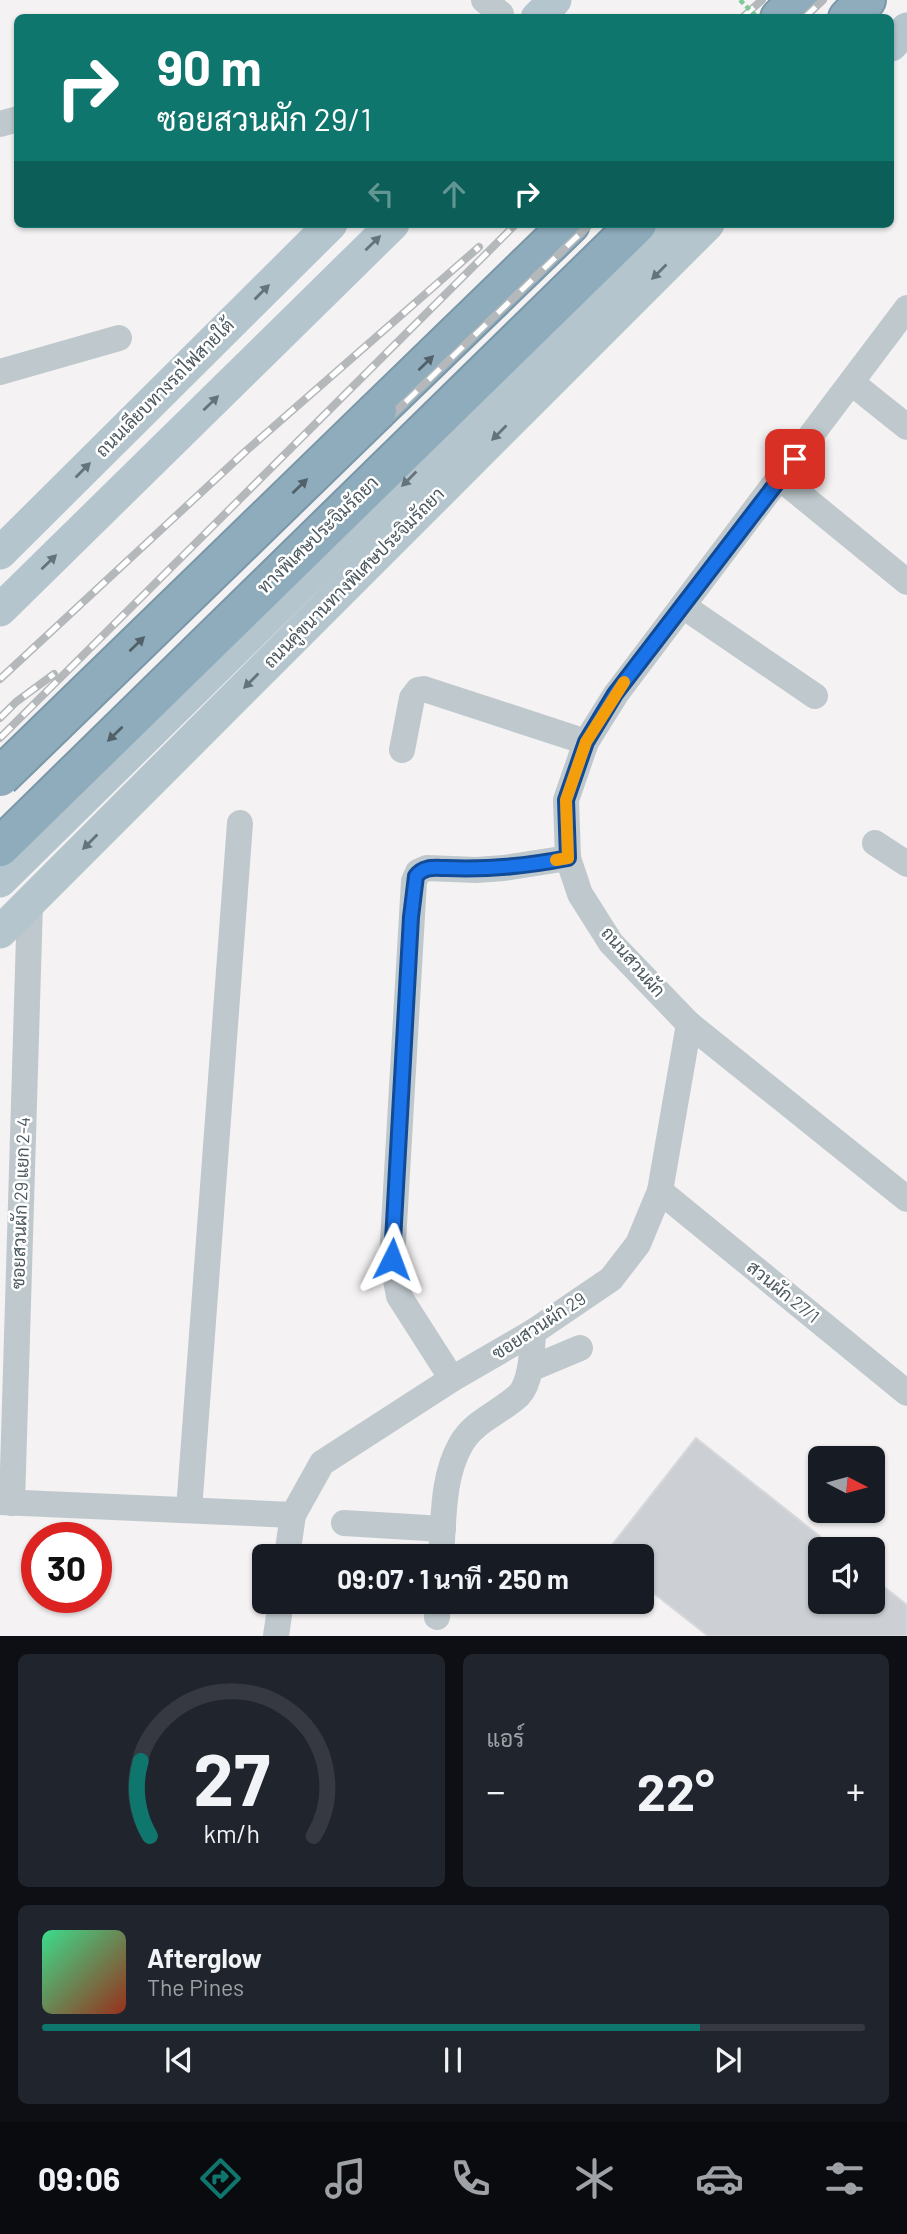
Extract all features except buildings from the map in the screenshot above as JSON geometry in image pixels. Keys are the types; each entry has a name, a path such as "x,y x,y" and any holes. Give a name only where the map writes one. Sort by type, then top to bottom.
{"highway":[{"path":"784,14 797,0"},
{"path":"852,14 866,0"},
{"path":"0,777 566,228"},
{"name":"ทางพิเศษประจิมรัถยา","path":"0,847 633,228"}],"main road":[{"path":"541,14 555,0"},
{"path":"894,42 907,29"},
{"name":"ถนนเลียบทางรถไฟสายใต้","path":"0,553 327,228"},
{"path":"0,610 389,228"},
{"path":"0,881 663,228"},
{"name":"ถนนคู่ขนานทางพิเศษประจิมรัถยา","path":"0,932 704,228"}],"street":[{"name":"ถนนสวนผัก","path":"907,309 615,694 586,742 566,800 568,858 580,894 611,943 688,1024 907,1199"},
{"path":"0,372 119,338"},
{"path":"852,383 907,427"},
{"path":"780,478 907,582"},
{"path":"683,606 815,696"},
{"path":"402,750 412,698 418,690 424,689 586,742"},
{"path":"189,1510 240,824"},
{"path":"875,843 907,864"},
{"path":"452,1379 399,1296 392,1259 414,881 418,872 427,868 476,870 568,858"},
{"name":"ซอยสวนผัก 29 แยก 2-4","path":"6,1502 30,903"},
{"name":"ซอยสวนผัก 29","path":"289,1544 293,1515 322,1463 452,1379 533,1332 611,1279 638,1244 660,1191 688,1024"},
{"name":"สวนผัก 27/1","path":"660,1191 907,1393"},
{"path":"442,1544 447,1479 461,1444 479,1423 520,1393 530,1369 533,1332"},
{"path":"530,1369 580,1348"},
{"path":"6,1502 293,1515"},
{"path":"344,1523 443,1530"},
{"path":"276,1636 279,1614"}],"path":[{"path":"740,0 754,14"}],"railway":[{"path":"746,14 762,0"},
{"path":"808,14 823,0"},
{"path":"0,738 512,228"},
{"path":"0,764 137,628 389,418 586,228"},
{"path":"0,679 247,450 479,247"},
{"path":"0,718 16,702 54,674"}],"slow traffic":[{"path":"556,860 568,858 566,800 586,742 624,682"}],"route":[{"path":"392,1259 411,917 414,881 418,872 427,868 504,868 568,858 566,800 586,742 615,694 795,459"}]}
